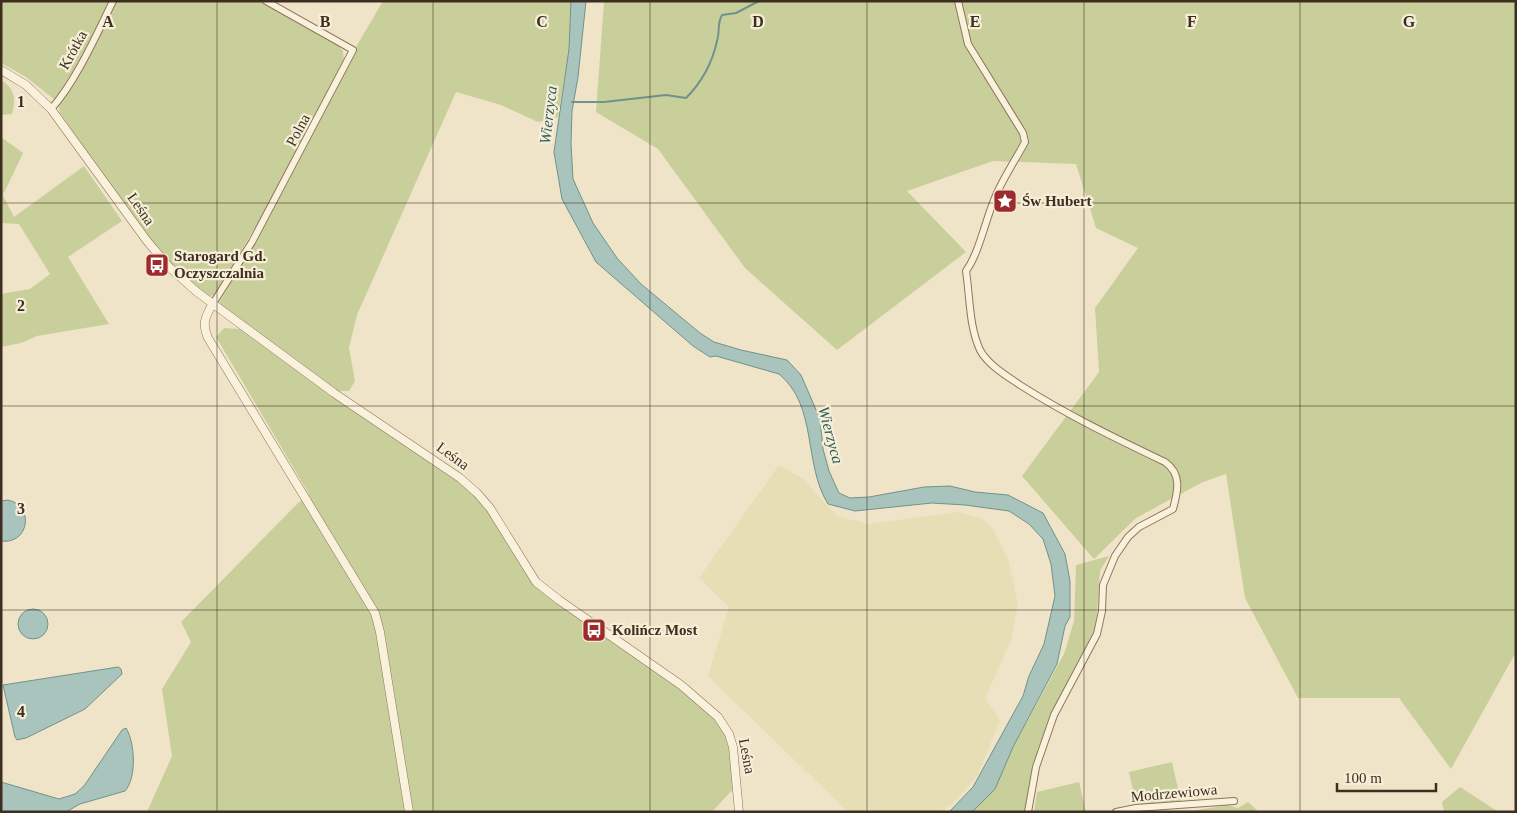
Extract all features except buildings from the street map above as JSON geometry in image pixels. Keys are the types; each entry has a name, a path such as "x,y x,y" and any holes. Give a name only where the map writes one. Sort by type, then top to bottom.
{"street":[{"name":"Krótka","path":"51,109 61,96 90,46 113,1"},
{"name":"Polna","path":"212,305 252,242 353,50 266,1"},
{"path":"958,1 968,44 1025,142 996,193 979,239 973,262 966,271 970,307 980,351 1003,373 1052,406 1084,424 1165,462 1172,467 1178,483 1173,509 1139,527 1128,537 1114,556 1106,575 1097,634 1054,715 1036,767 1028,812"},
{"name":"Leśna","path":"1,70 26,85 51,109 159,256 212,305 334,393 460,478 490,508 536,582 681,685 718,717 729,734 733,747 740,812"},
{"path":"212,305 204,318 204,326 208,338 375,613 380,632 409,812"},
{"name":"Modrzewiowa","path":"1116,812 1136,808 1234,801"}],"shaded area":[{"path":"779,465 803,479 837,516 869,524 958,512 981,518 992,527 1008,559 1018,604 1011,640 985,699 1000,720 978,775 955,801 941,812 848,812 708,676 729,607 699,578"}],"green space":[{"path":"1,1 110,1 88,47 55,100 26,77 1,63"},
{"path":"115,1 262,1 336,43 343,51 344,62 279,187 215,295 208,296 165,258 127,211 60,113 58,105"},
{"path":"383,1 571,1 569,49 558,117 538,122 501,105 456,92 357,315 349,348 355,381 349,391 335,391 218,305 281,195 356,47"},
{"path":"604,1 1516,1 1516,652 1451,769 1399,698 1298,698 1245,598 1226,474 1203,482 1136,518 1094,559 1022,476 1099,372 1095,308 1138,248 1096,228 1076,164 993,161 907,191 966,252 837,350 745,268 658,149 596,112"},
{"path":"1,80 12,91 14,104 12,114 1,115"},
{"path":"1,137 23,153 3,195 14,217 84,166 122,221 68,257 109,324 37,336 21,343 1,347 1,294 30,289 50,274 19,224 1,223"},
{"path":"224,328 240,329 339,400 448,472 480,502 530,578 540,590 696,701 708,712 727,739 732,758 735,787 712,812 147,812 172,756 162,689 191,642 181,622 309,494 216,337"},
{"path":"1109,556 1100,571 1096,627 1038,748 1032,773 1028,812 972,812 995,788 1011,751 1064,654 1074,621 1076,565"},
{"path":"1172,762 1181,802 1136,804 1129,772"},
{"path":"1079,782 1086,812 1034,812 1037,792"},
{"path":"1460,787 1497,812 1444,812 1442,802"},
{"path":"1248,802 1259,812 1185,812 1227,805 1238,808"}],"water":[{"path":"571,1 586,1 578,77 572,111 573,179 593,223 617,258 641,284 700,333 714,342 787,360 801,375 820,419 823,449 829,471 839,493 850,498 869,497 924,487 950,486 975,492 1008,495 1043,513 1065,554 1070,581 1070,617 1065,626 1057,664 1013,747 995,789 972,812 949,812 973,787 1023,696 1029,676 1044,644 1055,596 1051,564 1043,539 1029,524 1009,511 932,503 855,511 828,504 820,488 815,471 800,402 791,387 779,374 716,356 710,357 693,346 596,262 562,199 554,152 569,49"},
{"path":"8,500 17,504 22,509 25,524 23,531 18,537 10,541 1,541 1,501"},
{"path":"33,609 39,610 47,618 47,630 39,638 33,639 27,638 19,630 18,624 19,618 27,610"},
{"path":"118,667 121,669 122,674 85,709 26,738 17,740 3,685"},
{"path":"126,728 133,751 133,769 129,785 125,791 80,804 66,812 1,812 1,782 59,799 75,794 84,786 122,730"}],"waterway":[{"path":"572,102 604,102 666,95 686,98 702,79 709,65 718,38 722,15 736,13 759,1"}],"place":[{"name":"Św Hubert","path":"1005,201"},
{"name":"Starogard Gd. Oczyszczalnia","path":"157,265"},
{"name":"Kolińcz Most","path":"594,630"}],"water label":[{"name":"Wierzyca","path":"548,115"},
{"name":"Wierzyca","path":"831,435"}]}
